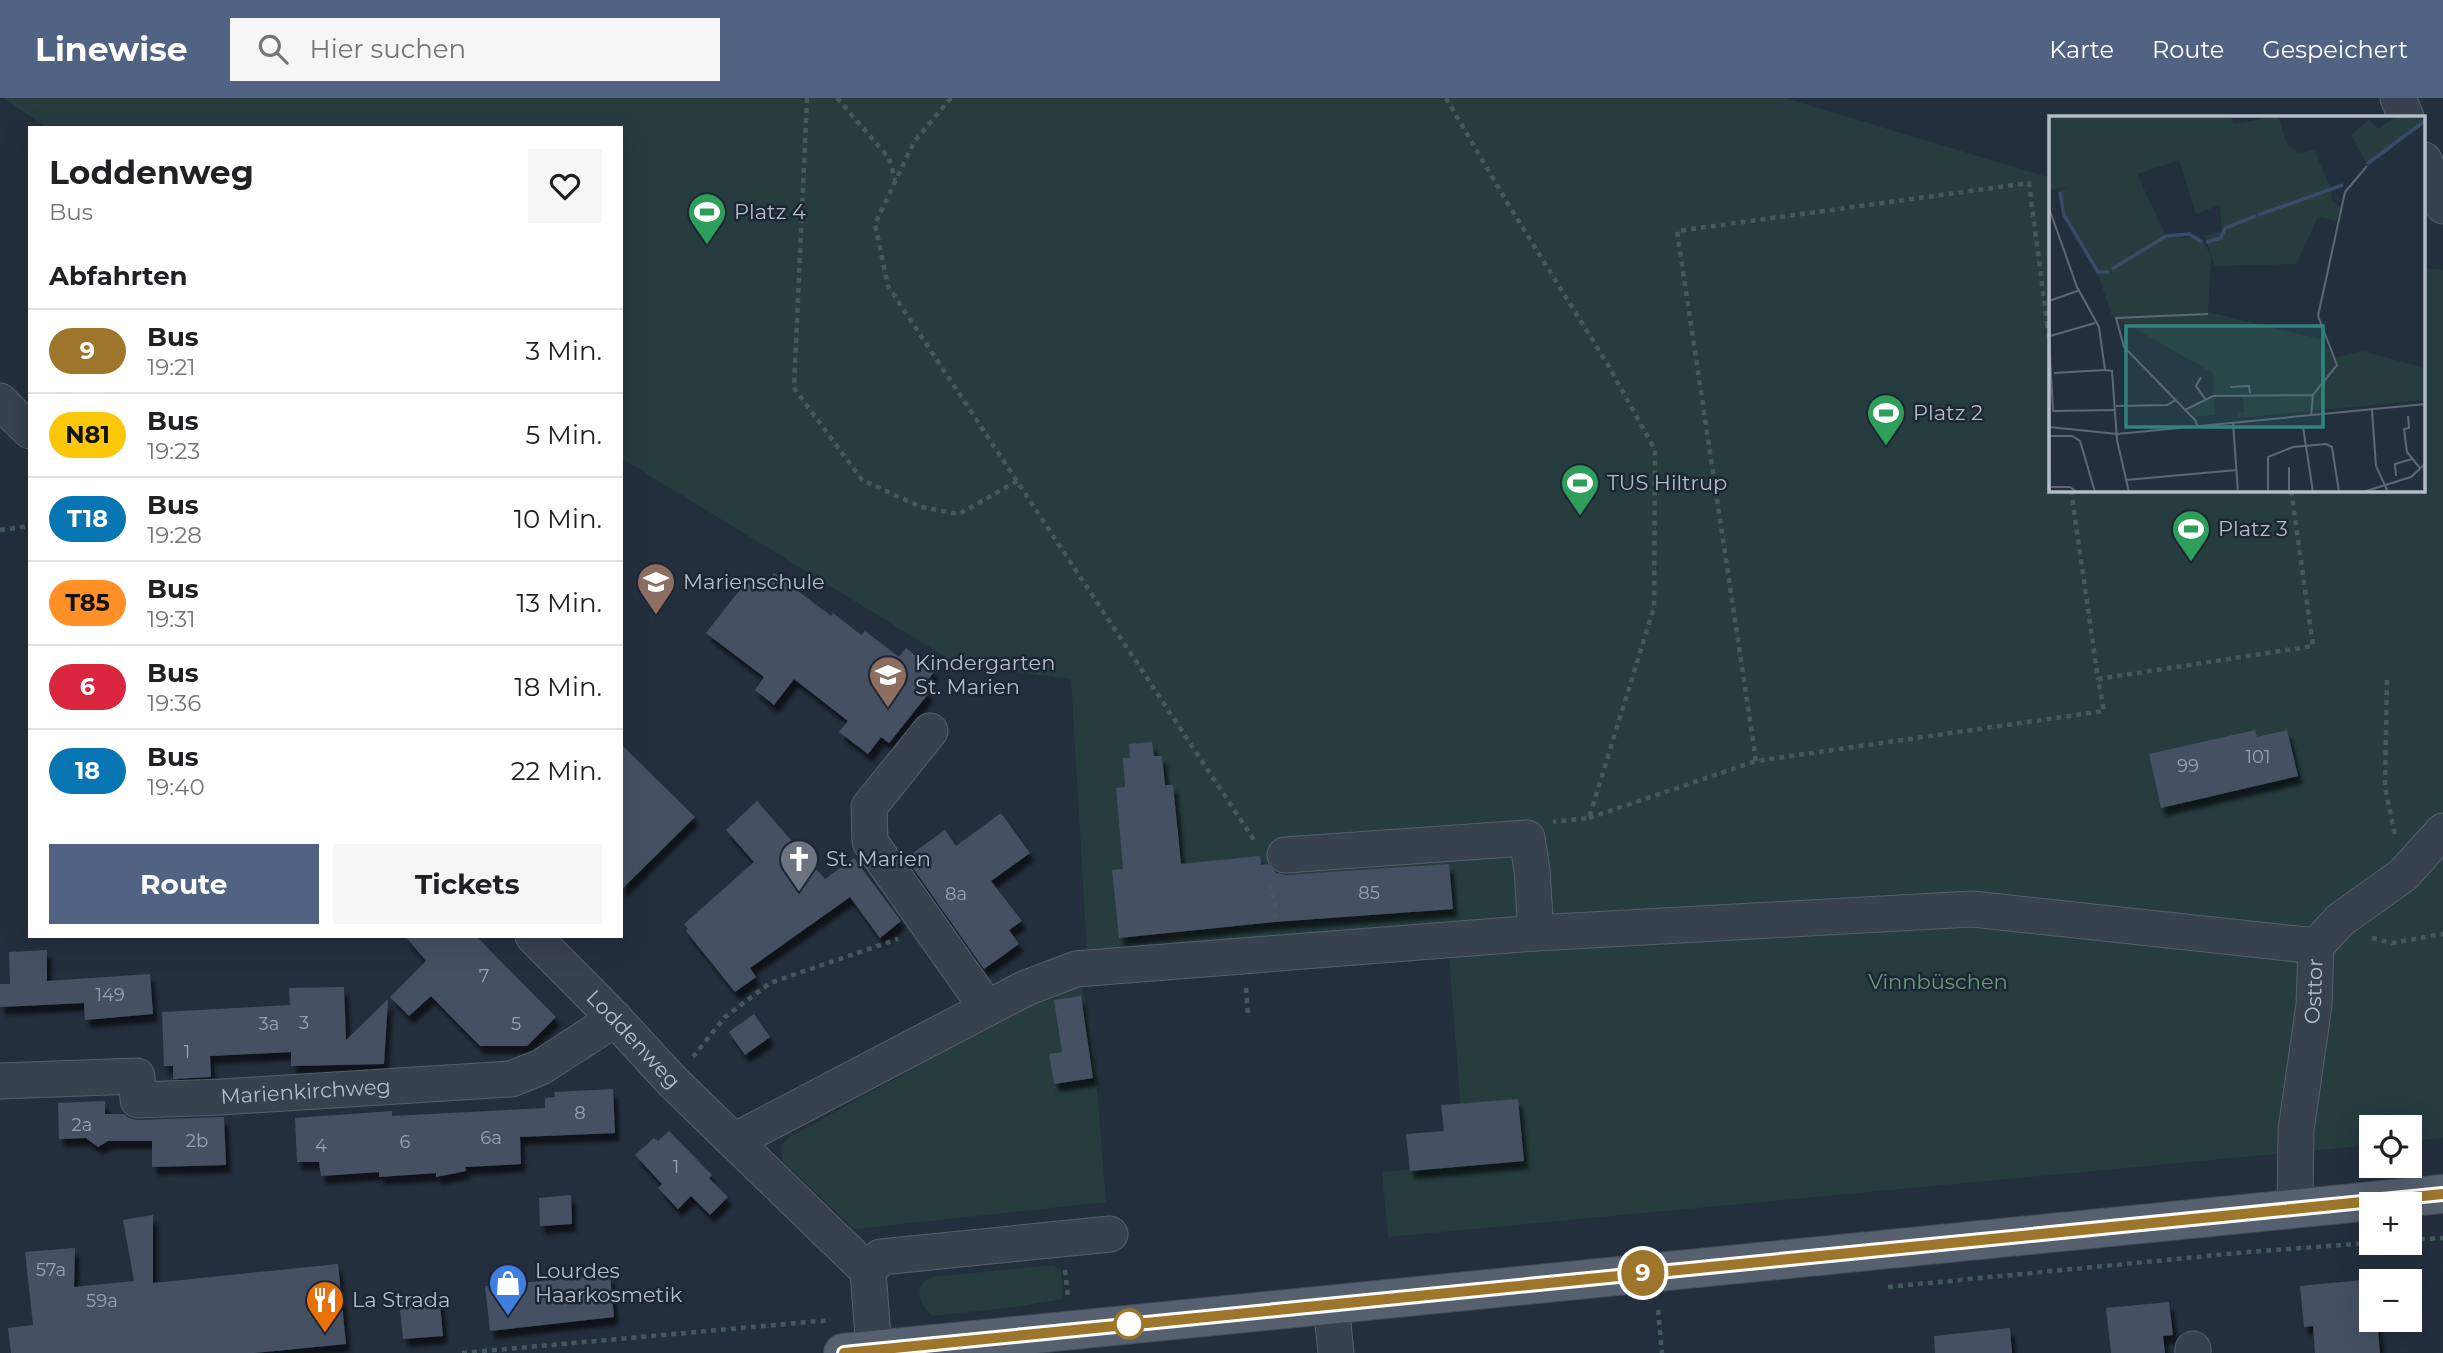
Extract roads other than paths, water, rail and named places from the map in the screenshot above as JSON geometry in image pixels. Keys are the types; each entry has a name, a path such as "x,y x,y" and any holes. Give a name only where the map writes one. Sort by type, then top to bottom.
{"main road":[{"path":"863,1340 1331,1304 2443,1194"}],"street":[{"path":"2398,98 2406,116"},
{"path":"2426,165 2443,206"},
{"path":"0,401 28,428"},
{"path":"930,731 869,807 870,842 987,1008"},
{"name":"Osttor","path":"2295,1209 2296,1130 2314,1005 2316,946 2340,920 2403,874 2443,831"},
{"path":"1271,862 1527,838 1536,933"},
{"path":"734,1141 1026,988 1076,969 1536,933 1972,909 2316,946"},
{"name":"Loddenweg","path":"535,938 615,1018 673,1082 869,1270"},
{"name":"Marienkirchweg","path":"0,1081 136,1076 138,1100 511,1079 541,1067 615,1018"},
{"path":"863,1340 869,1270 881,1257 1110,1234"},
{"path":"1331,1304 1336,1353"}],"place":[{"name":"Platz 4","path":"707,246"},
{"name":"Platz 2","path":"1886,447"},
{"name":"TUS Hiltrup","path":"1580,517"},
{"name":"Platz 3","path":"2191,563"},
{"name":"Marienschule","path":"656,616"},
{"name":"Kindergarten St. Marien","path":"888,709"},
{"name":"St. Marien","path":"799,893"},
{"name":"Lourdes Haarkosmetik","path":"508,1317"},
{"name":"La Strada","path":"325,1334"}],"park label":[{"name":"Vinnbüschen","path":"1938,982"}]}
